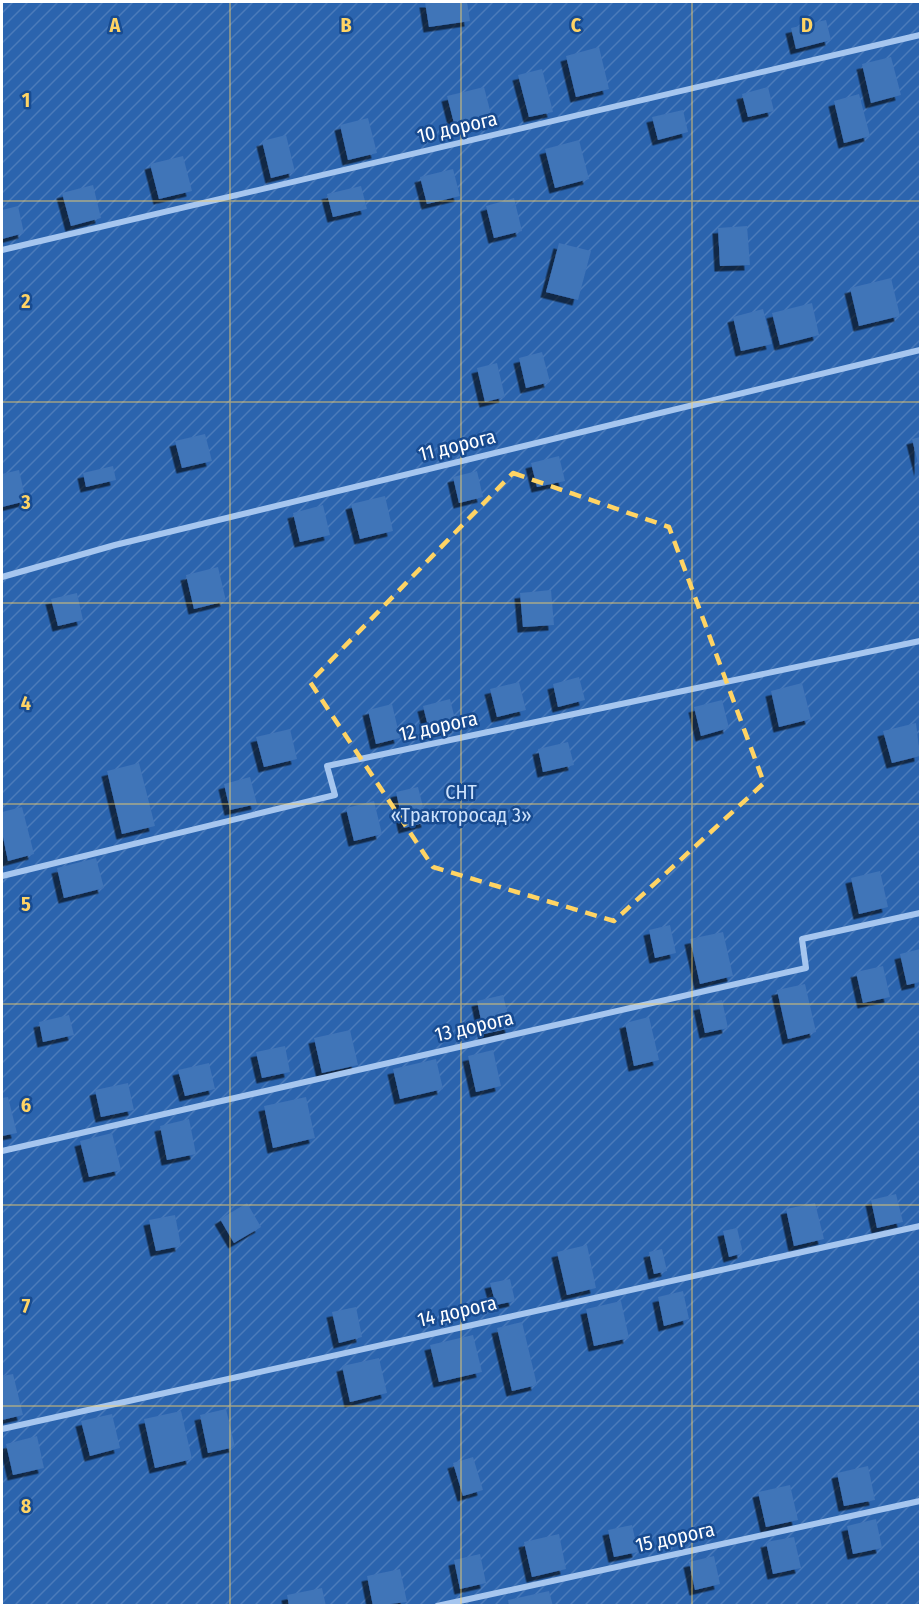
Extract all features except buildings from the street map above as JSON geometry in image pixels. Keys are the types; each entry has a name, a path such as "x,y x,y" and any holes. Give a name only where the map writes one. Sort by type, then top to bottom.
{"street":[{"name":"10 дорога","path":"2,250 921,35"},
{"name":"11 дорога","path":"2,577 115,544 921,350"},
{"name":"12 дорога","path":"2,876 335,795 327,766 921,641"},
{"name":"13 дорога","path":"2,1151 807,968 802,939 921,914"},
{"name":"14 дорога","path":"2,1430 921,1226"},
{"name":"15 дорога","path":"436,1605 921,1501"}],"highlighted area":[{"path":"513,473 669,527 764,783 614,921 433,867 310,682"}],"green space":[{"name":"СНТ «Тракторосад 3»","path":"2,2 920,2 920,1605 2,1605"}]}
